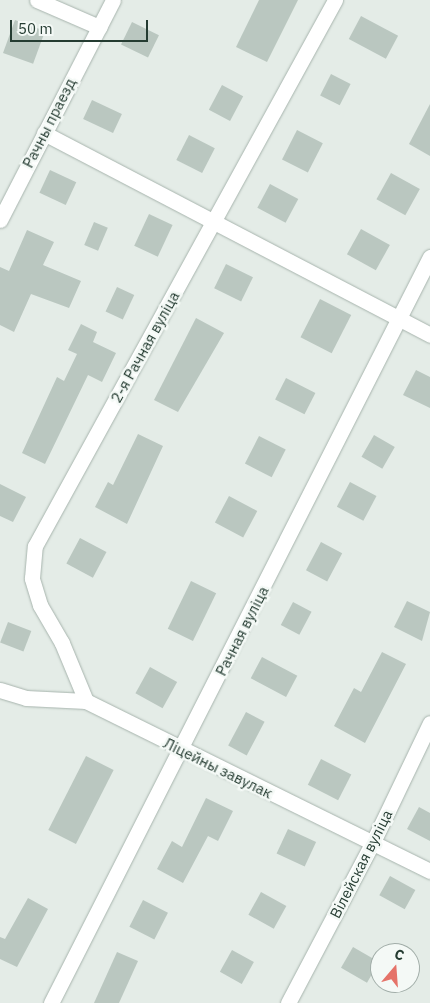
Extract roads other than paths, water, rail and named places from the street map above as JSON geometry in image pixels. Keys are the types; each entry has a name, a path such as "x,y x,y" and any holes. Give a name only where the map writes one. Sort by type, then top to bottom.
{"street":[{"path":"37,0 99,27"},
{"name":"Рачны праезд","path":"0,220 113,0"},
{"name":"2-я Рачная вуліца","path":"86,701 62,643 40,605 32,578 35,546 335,0"},
{"path":"44,133 215,220 399,321 430,335"},
{"name":"Рачная вуліца","path":"51,1003 182,750 430,257"},
{"name":"Ліцейны завулак","path":"0,690 26,698 86,701 430,871"},
{"name":"Вілейская вуліца","path":"288,1003 372,844 430,723"}]}
